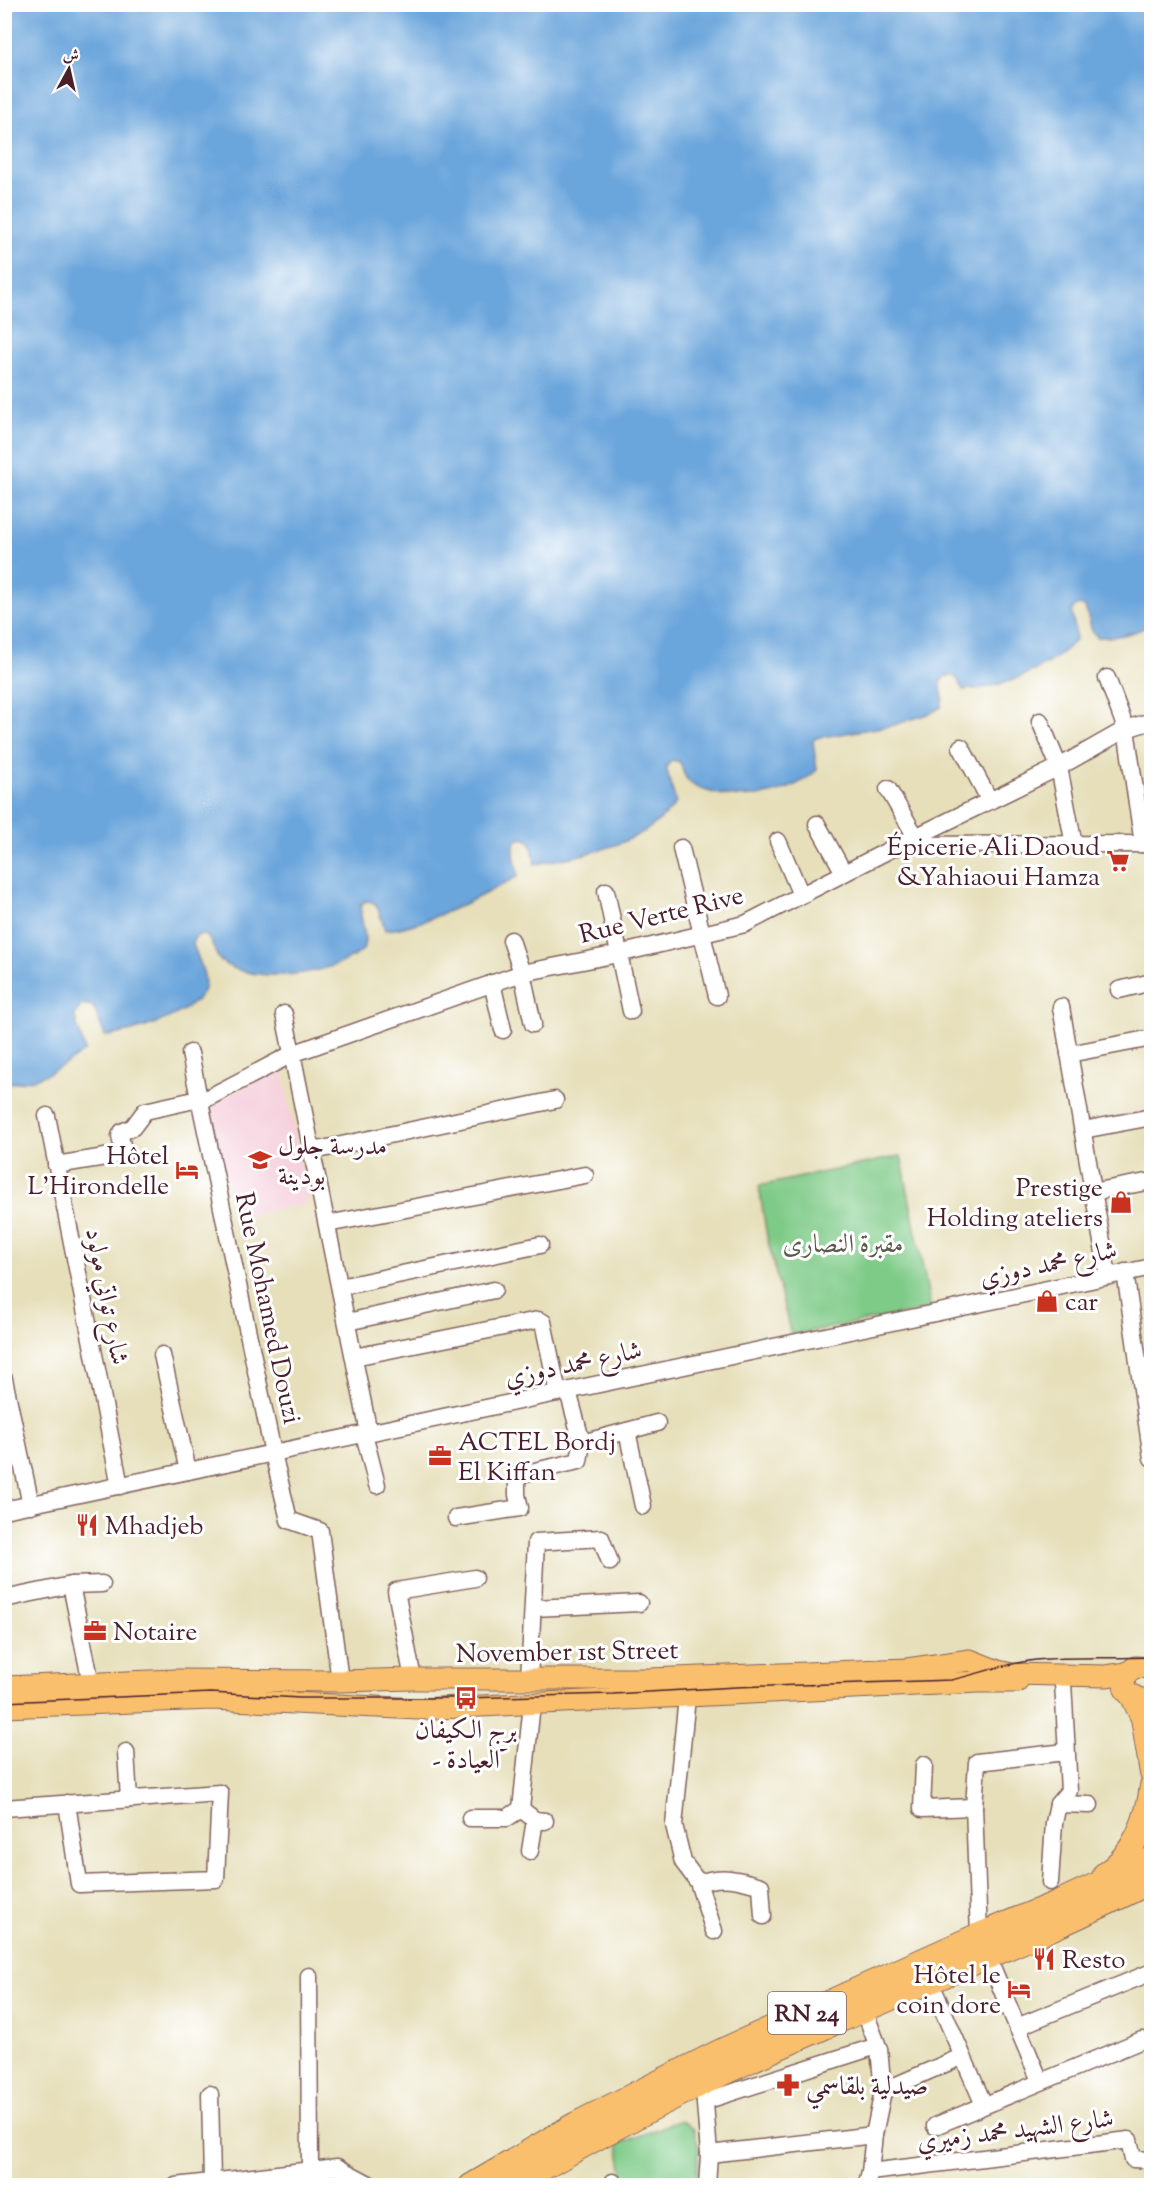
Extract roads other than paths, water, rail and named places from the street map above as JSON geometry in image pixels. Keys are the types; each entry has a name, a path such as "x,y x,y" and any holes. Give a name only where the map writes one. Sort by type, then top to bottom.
{"highway":[{"path":"1134,1690 1143,1718 1152,1773"},
{"path":"1053,1892 1112,1870 1136,1842 1148,1809 1152,1786"},
{"name":"RN 24","path":"512,2186 582,2145 704,2092 864,2010 930,1981 984,1946 1053,1892 1152,1859"},
{"name":"RN 24","path":"471,2186 576,2124 721,2051 1152,1881"}],"main road":[{"name":"November 1st Street","path":"4,1687 176,1680 649,1679 907,1669 970,1660 1012,1674 1106,1676 1134,1690"},
{"path":"1134,1690 1135,1667 1152,1668"},
{"name":"November 1st Street","path":"4,1707 212,1699 420,1709 979,1683 1063,1682 1106,1685 1134,1690"}],"street":[{"path":"899,845 1147,844 1126,729 1107,678"},
{"path":"1040,721 1059,767 1074,845"},
{"name":"Rue Verte Rive","path":"56,1165 124,1154 120,1136 122,1132 133,1127 145,1111 200,1101 292,1054 492,983 522,973 618,954 745,924 1059,767 1126,729 1152,721"},
{"path":"961,747 990,801"},
{"path":"888,789 916,837"},
{"path":"817,824 844,873"},
{"path":"778,841 801,895"},
{"path":"681,848 717,996"},
{"path":"606,891 630,1011"},
{"path":"511,940 522,973 533,1024"},
{"path":"1119,990 1152,982"},
{"path":"492,983 503,1030"},
{"path":"1060,1006 1108,1276"},
{"path":"284,1014 354,1357 377,1485"},
{"path":"1069,1054 1152,1038"},
{"name":"Rue Mohamed Douzi","path":"190,1053 289,1520 320,1531 340,1681"},
{"path":"313,1151 555,1100"},
{"name":"شارع تواتي مولود","path":"47,1116 120,1486"},
{"path":"1083,1130 1152,1117"},
{"path":"327,1224 585,1175"},
{"path":"1092,1192 1152,1181"},
{"path":"340,1287 540,1245"},
{"name":"شارع محمد دوزي","path":"4,1510 1152,1267"},
{"path":"1125,1272 1152,1458"},
{"path":"347,1322 494,1290"},
{"path":"354,1357 538,1320 543,1322 563,1392 582,1443 579,1461 517,1475 520,1509 456,1518"},
{"path":"162,1355 188,1472"},
{"path":"4,1379 31,1505"},
{"path":"582,1443 657,1423"},
{"path":"627,1431 643,1506"},
{"path":"529,1680 536,1542 602,1538 610,1562"},
{"path":"413,1679 396,1590 475,1578"},
{"path":"4,1599 72,1585 101,1584"},
{"path":"72,1585 92,1683"},
{"path":"534,1608 639,1603"},
{"path":"1053,1892 1054,1823 1058,1804 1069,1791 1063,1682"},
{"path":"687,1697 674,1825 683,1862 699,1882 714,1931"},
{"path":"521,1809 532,1704"},
{"path":"126,1752 129,1799"},
{"path":"1040,2081 984,1946 974,1807 976,1762 1066,1752"},
{"path":"924,1765 922,1809 974,1807"},
{"path":"4,1808 67,1803 220,1793 216,1879 79,1884 67,1803"},
{"path":"1058,1804 1090,1805"},
{"path":"470,1818 507,1818 521,1809"},
{"path":"521,1809 540,1821 530,1851"},
{"path":"699,1882 714,1878 740,1879 761,1886 763,1916"},
{"path":"1017,2027 1152,1972"},
{"path":"309,1976 310,2169"},
{"path":"930,1981 961,2057 984,2105"},
{"path":"864,2010 878,2046 884,2091 874,2134 868,2179"},
{"path":"936,2126 1142,2040 1152,2042"},
{"path":"707,2186 709,2154 704,2092 878,2046"},
{"path":"884,2091 961,2057"},
{"path":"210,2094 212,2180"},
{"path":"709,2154 874,2134"},
{"name":"شارع الشهيد محمد زميري","path":"868,2179 1129,2140 1133,2159 1152,2160"},
{"path":"176,2186 337,2167 369,2184"}],"water":[{"path":"5,4 1151,5 1152,612 1146,614 1149,625 1124,635 1097,637 1092,631 1085,607 1079,605 1074,607 1072,611 1076,639 1065,650 1039,668 1009,681 963,690 954,676 946,676 940,682 943,698 941,707 931,713 894,725 816,738 813,741 817,770 794,786 767,795 725,795 698,788 684,775 680,762 672,760 666,767 676,803 647,830 630,839 593,852 535,864 531,844 527,840 519,839 515,843 514,850 518,876 435,917 400,928 385,930 377,906 373,902 366,901 361,904 360,910 365,938 363,950 351,958 321,969 304,973 269,975 237,969 223,963 207,936 199,935 194,938 193,944 205,984 198,998 188,1007 160,1022 105,1036 94,1008 90,1005 82,1005 74,1015 85,1051 66,1064 37,1078 5,1083"}],"tram line":[{"path":"4,1702 211,1693 300,1698 466,1698 613,1694 736,1687 951,1680 1036,1660 1152,1657"}],"place":[{"name":"Épicerie Ali Daoud &Yahiaoui Hamza","path":"1118,861"},
{"name":"مدرسة جلول بودينة","path":"260,1160"},
{"name":"Hôtel L'Hirondelle","path":"187,1170"},
{"name":"Prestige Holding ateliers","path":"1121,1202"},
{"name":"car","path":"1047,1301"},
{"name":"ACTEL Bordj El Kiffan","path":"440,1456"},
{"name":"Mhadjeb","path":"87,1525"},
{"name":"Notaire","path":"95,1631"},
{"name":"برج الكيفان - العيادة","path":"466,1698"},
{"name":"Resto","path":"1044,1959"},
{"name":"Hôtel le coin dore","path":"1019,1989"},
{"name":"صيدلية بلقاسمي","path":"788,2085"}],"park label":[{"name":"مقبرة النصارى","path":"843,1243"}]}
